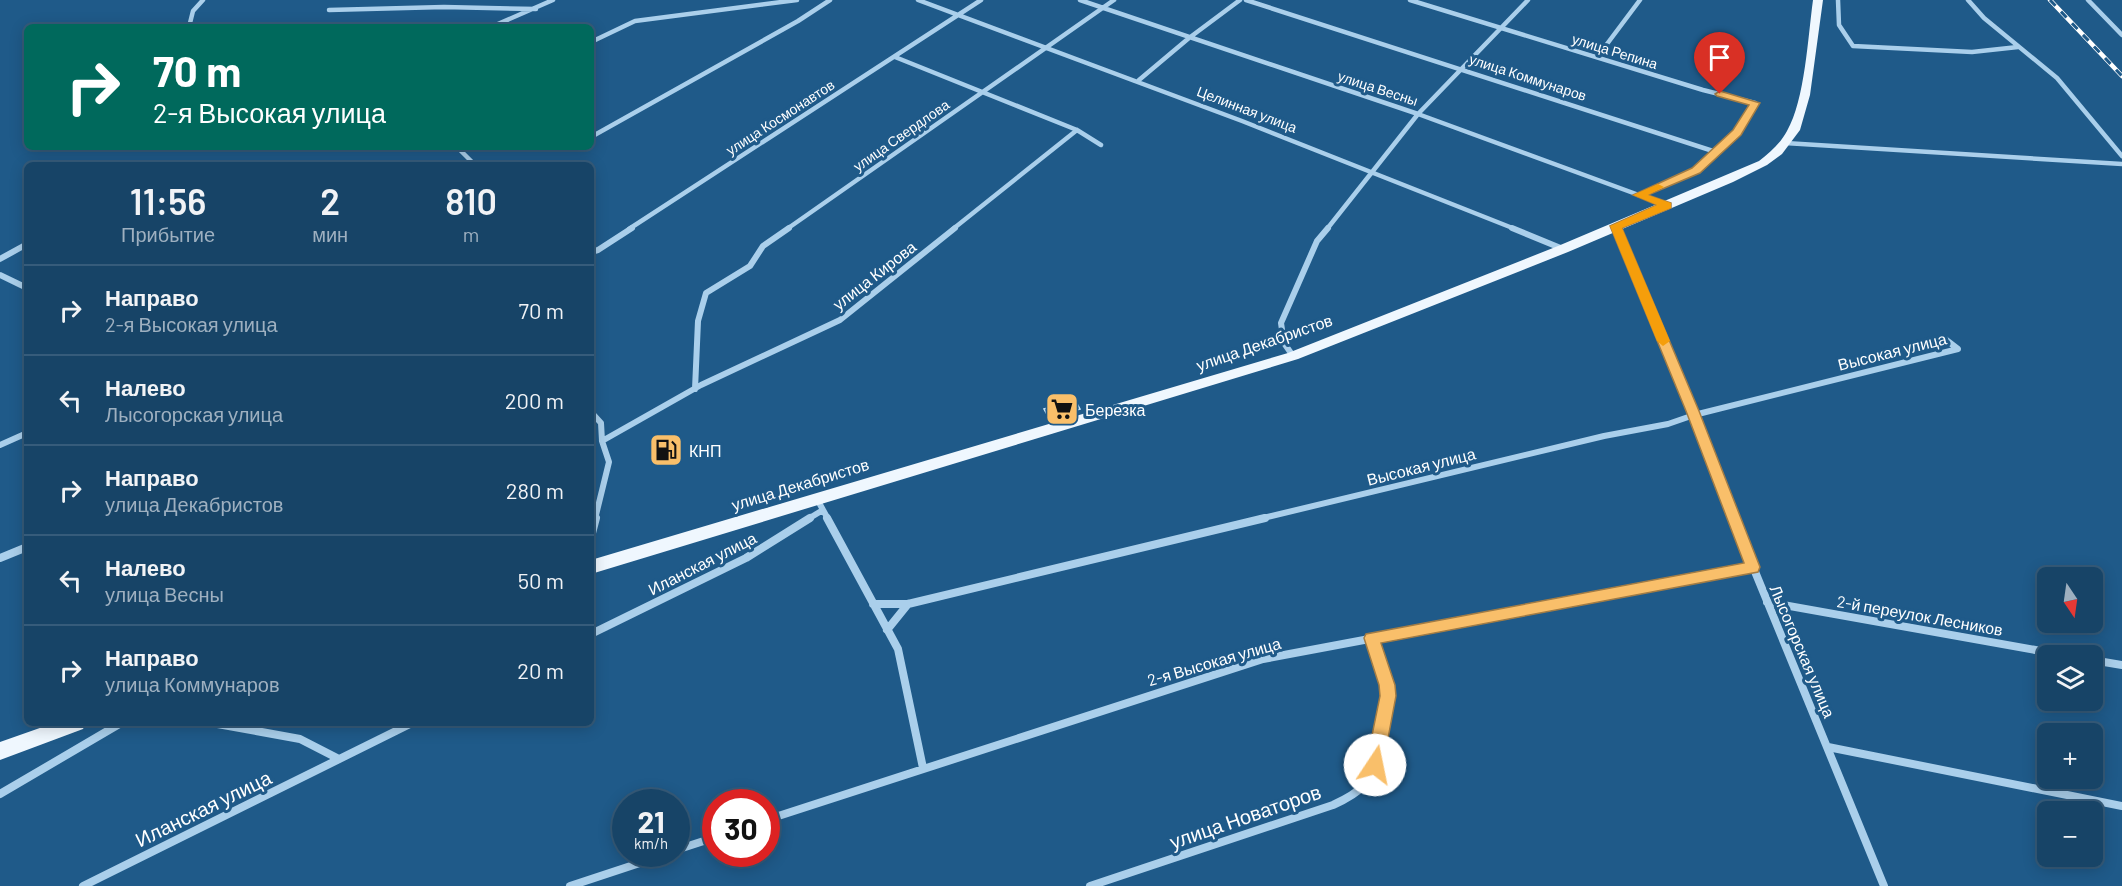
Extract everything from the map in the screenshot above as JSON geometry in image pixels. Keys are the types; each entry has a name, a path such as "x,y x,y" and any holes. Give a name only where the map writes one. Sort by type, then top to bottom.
{"main road":[{"name":"улица Декабристов","path":"594,566 820,504 1293,356 1563,249 1763,163 1778,152 1794,130 1805,95 1818,0"},
{"path":"0,751 69,726"}],"street":[{"path":"190,24 194,11 203,0"},
{"path":"498,24 553,0"},
{"path":"594,41 635,21 797,0"},
{"path":"594,135 798,21 830,0"},
{"name":"Целинная улица","path":"918,0 1139,80 1376,171 1563,249"},
{"name":"улица Космонавтов","path":"594,251 981,0"},
{"name":"улица Весны","path":"1080,0 1418,114 1667,205"},
{"name":"улица Свердлова","path":"695,388 698,321 706,293 750,266 763,246 1114,0"},
{"path":"1139,80 1189,38 1240,0"},
{"name":"улица Коммунаров","path":"1246,0 1716,152"},
{"name":"улица Репина","path":"1410,0 1703,90 1755,103 1737,132 1716,152"},
{"path":"1293,356 1284,343 1281,323 1317,241 1376,171 1418,114 1464,69 1528,0"},
{"path":"1598,56 1640,0"},
{"path":"1838,0 1839,25 1853,46 1972,52 2018,47"},
{"path":"1968,0 1984,18 2057,78 2122,156"},
{"path":"2088,0 2122,35"},
{"path":"329,10 444,7 536,9"},
{"path":"895,57 1077,130 1101,145"},
{"name":"улица Кирова","path":"602,441 695,388 840,320 1077,130"},
{"path":"1785,143 2122,164"},
{"path":"461,150 472,162"},
{"path":"1638,195 1696,170 1716,152"},
{"name":"Лысогорская улица","path":"1615,226 1694,415 1767,602 1884,886"},
{"path":"0,259 24,246"},
{"path":"0,275 24,287"},
{"name":"Высокая улица","path":"873,604 908,604 1581,441 1668,424 1694,415 1958,349 1945,339"},
{"path":"594,415 601,423 602,441 609,462 594,514"},
{"path":"0,445 24,434"},
{"path":"820,504 898,649 923,768"},
{"name":"Иланская улица","path":"594,633 746,558 820,504"},
{"path":"0,558 24,549"},
{"name":"2-я Высокая улица","path":"780,815 1263,659 1753,567"},
{"name":"2-й переулок Лесников","path":"1767,602 2037,650"},
{"path":"887,630 908,604"},
{"name":"улица Новаторов","path":"1089,886 1333,805 1354,794 1367,782 1375,765 1388,696 1387,685 1372,638"},
{"path":"2103,662 2122,665"},
{"path":"0,794 116,726"},
{"path":"228,726 300,739 339,759"},
{"name":"Иланская улица","path":"82,886 406,726"},
{"path":"1828,747 2122,806"},
{"path":"570,886 628,867"}],"building":[{"name":"Березка","path":"1075,400 1080,409 1049,418 1044,409"},
{"name":"КНП","path":"676,441 680,451 655,459 652,449"}],"railway":[{"path":"2050,0 2122,76"}],"slow traffic":[{"path":"1658,187 1638,195 1667,205 1615,226 1663,341"}],"place":[{"name":"Березка","path":"1062,409"},
{"name":"КНП","path":"666,450"}],"route":[{"path":"1375,765 1388,696 1387,685 1372,638 1753,567 1692,411 1615,226 1667,205 1638,195 1696,170 1737,132 1755,103 1720,94"}]}
